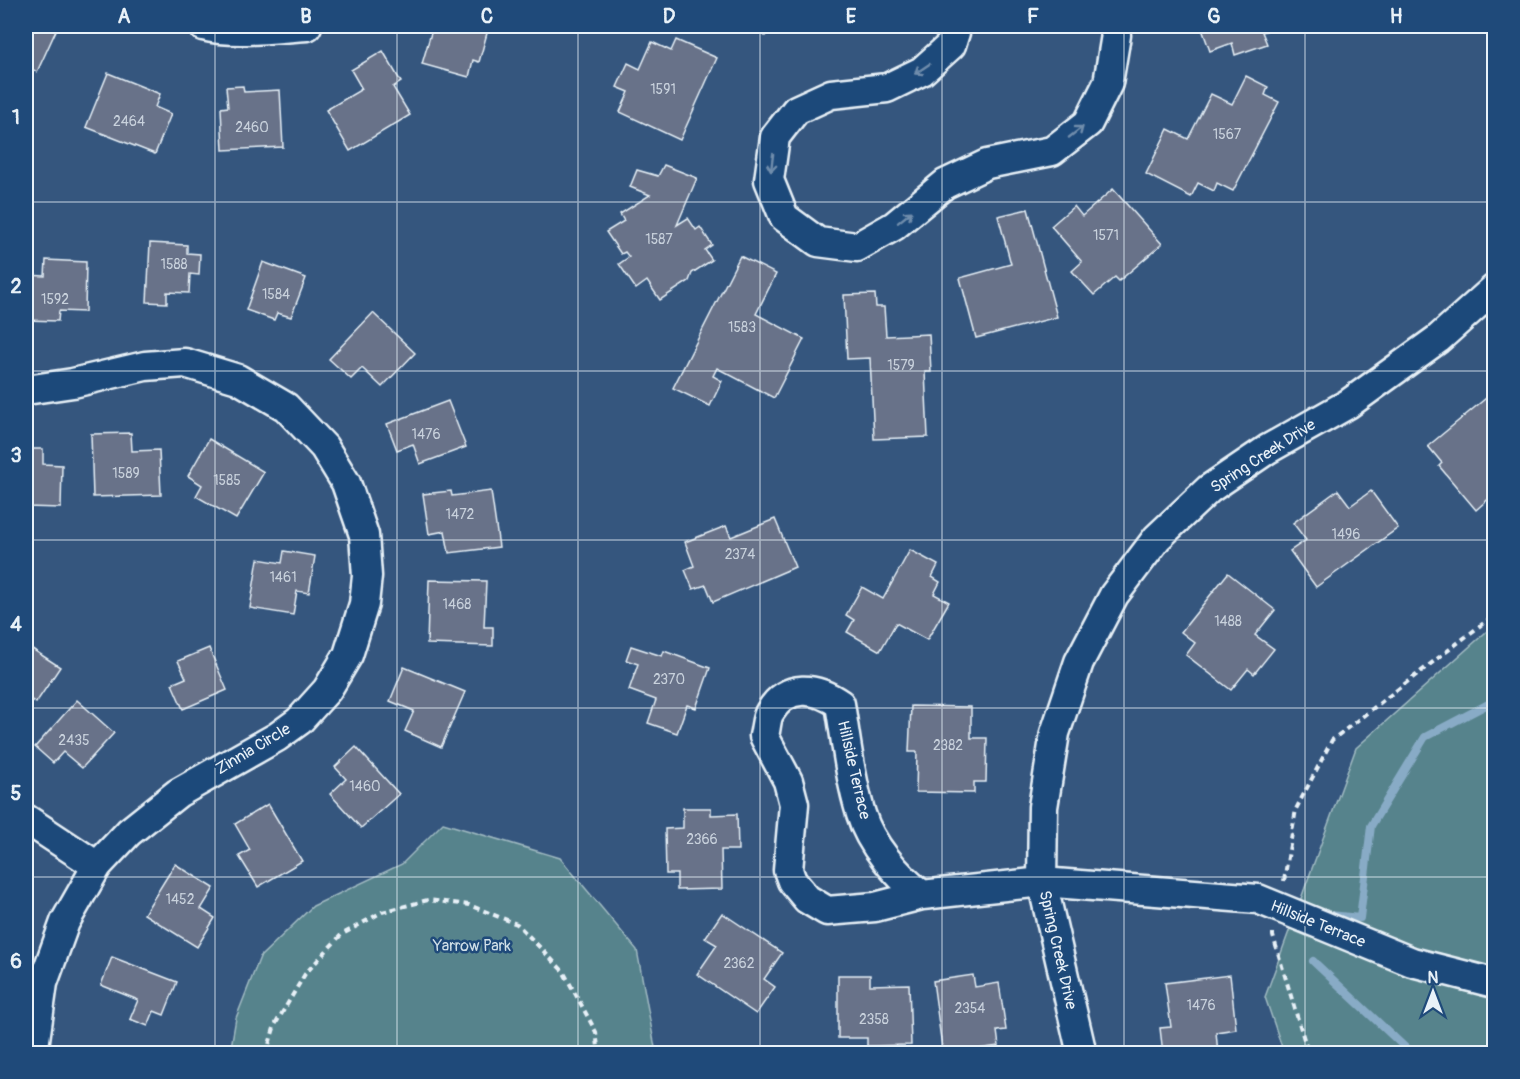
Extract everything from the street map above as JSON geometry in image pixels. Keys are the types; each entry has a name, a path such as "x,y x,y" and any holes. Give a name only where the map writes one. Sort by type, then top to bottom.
{"street":[{"path":"203,26 264,29 307,26"},
{"path":"957,26 951,45 922,71 887,88 831,94 796,110 775,136 770,180 784,217 818,242 858,247 894,226 945,184 987,164 1052,151 1088,123 1108,83 1116,35 1113,26"},
{"name":"Spring Creek Drive","path":"1082,1053 1042,882 1043,807 1055,733 1079,662 1114,595 1157,538 1209,489 1268,449 1348,404 1438,339 1494,289"},
{"name":"Zinnia Circle","path":"26,390 73,383 145,366 185,363 238,379 286,407 324,447 346,483 364,535 367,576 364,604 348,655 327,690 299,721 278,737 178,793 129,832 97,866 65,922 43,983 33,1053"},
{"name":"Hillside Terrace","path":"922,895 882,856 861,815 840,704 825,694 802,690 785,696 770,713 764,735 788,781 794,804 788,870 792,881 807,899 827,911 875,908 922,895 1042,882 1258,899 1412,962 1494,984"},
{"path":"26,819 97,866"}],"path":[{"path":"1311,1053 1306,1046 1273,936 1296,809 1332,740 1494,615"},
{"path":"266,1053 275,1025 305,974 341,935 382,912 428,900 469,905 518,924 563,971 596,1032 599,1053"}],"green space":[{"path":"1494,625 1494,1053 1284,1053 1265,997 1356,748"},
{"name":"Yarrow Park","path":"443,823 560,858 637,950 656,1053 230,1053 236,1018 260,957 313,906 402,864"}],"building":[{"path":"26,26 58,26 37,72 26,66"},
{"path":"433,26 489,26 479,62 473,60 469,77 422,64"},
{"path":"752,26 774,26 765,36"},
{"path":"1201,26 1281,26 1262,32 1267,44 1235,55 1232,43 1210,51"},
{"path":"676,40 717,58 680,140 620,112 629,92 617,87 628,63 640,69 652,42 671,51"},
{"path":"383,51 401,82 393,87 410,115 350,151 326,110 362,89 351,70"},
{"path":"108,73 160,94 155,107 171,114 155,154 86,127"},
{"path":"1246,76 1268,87 1265,95 1279,102 1233,191 1217,183 1214,191 1198,183 1191,197 1146,174 1168,129 1188,139 1211,94 1232,104"},
{"path":"243,86 244,92 280,90 283,147 223,150 221,108 228,107 226,87"},
{"path":"664,165 697,178 677,225 688,218 696,230 700,227 712,245 705,250 712,260 692,273 689,281 660,300 647,281 636,289 619,264 629,257 625,252 621,254 606,232 624,221 620,214 650,195 630,187 637,170 658,176"},
{"path":"1113,189 1162,244 1119,281 1115,277 1094,295 1072,271 1082,262 1051,226 1074,206 1082,216"},
{"path":"1028,209 1057,317 976,338 960,278 1011,264 998,216"},
{"path":"150,243 187,245 187,253 200,254 199,275 190,274 189,293 167,292 167,303 147,302"},
{"path":"740,256 776,274 756,314 804,339 774,398 717,368 713,376 722,381 710,406 673,388"},
{"path":"46,260 86,262 85,312 59,311 58,321 26,320 26,275 45,276"},
{"path":"263,262 306,278 291,317 277,313 274,320 246,310"},
{"path":"875,294 876,307 884,307 886,336 929,334 931,372 925,372 928,437 874,439 870,358 847,359 844,295"},
{"path":"373,313 415,353 382,387 362,368 351,379 329,359"},
{"path":"1491,394 1494,397 1494,494 1476,510 1439,466 1442,463 1428,446"},
{"path":"448,401 466,447 420,464 413,444 397,450 387,424"},
{"path":"131,433 132,451 159,450 161,495 93,497 91,434"},
{"path":"209,439 264,472 236,519 196,496 202,485 188,476"},
{"path":"26,449 43,449 43,464 62,465 61,508 26,507"},
{"path":"1338,490 1350,506 1371,491 1398,528 1316,587 1290,551 1306,540 1293,523"},
{"path":"451,491 452,496 491,491 499,547 449,553 445,531 429,534 423,494"},
{"path":"775,519 795,567 713,602 706,585 693,589 685,570 694,566 685,542 726,526 731,537"},
{"path":"910,550 938,565 932,577 940,582 934,594 949,602 927,640 896,623 880,651 847,632 854,620 846,615 862,587 883,599"},
{"path":"284,551 315,556 309,593 297,591 293,615 250,608 258,559 282,563"},
{"path":"1228,573 1275,610 1255,635 1274,649 1254,674 1248,669 1231,690 1186,655 1195,643 1181,632"},
{"path":"429,580 486,581 484,627 493,627 493,646 427,644"},
{"path":"26,645 60,667 36,703 26,696"},
{"path":"631,646 662,656 664,651 710,668 696,708 687,705 677,733 648,723 656,700 629,690 638,664 626,660"},
{"path":"209,648 227,690 183,709 172,684 186,678 178,661"},
{"path":"404,667 465,692 441,747 405,731 414,711 390,701"},
{"path":"77,700 114,733 82,768 63,752 53,763 35,747"},
{"path":"911,706 971,707 971,738 987,738 986,782 974,782 974,793 916,792 917,752 909,752"},
{"path":"356,747 399,794 361,828 330,794 346,779 335,767"},
{"path":"268,804 302,861 258,887 239,856 250,850 235,824"},
{"path":"683,808 711,808 711,815 737,814 738,850 721,850 722,889 677,890 677,874 666,874 665,829 683,828"},
{"path":"175,864 214,888 201,909 215,918 197,947 144,914"},
{"path":"722,913 782,953 764,979 775,987 756,1014 697,974 717,945 705,938"},
{"path":"112,957 177,982 164,1015 154,1011 148,1026 130,1019 138,1000 101,985"},
{"path":"838,975 870,975 870,985 909,984 911,1045 867,1046 867,1038 838,1038"},
{"path":"973,975 975,987 999,983 1006,1030 997,1031 999,1046 943,1054 933,981"},
{"path":"1230,975 1236,1029 1216,1032 1218,1054 1163,1054 1160,1028 1171,1027 1165,983"}],"waterway":[{"path":"1330,915 1360,918 1371,826 1425,737 1494,701"},
{"path":"1313,961 1412,1054"}]}
